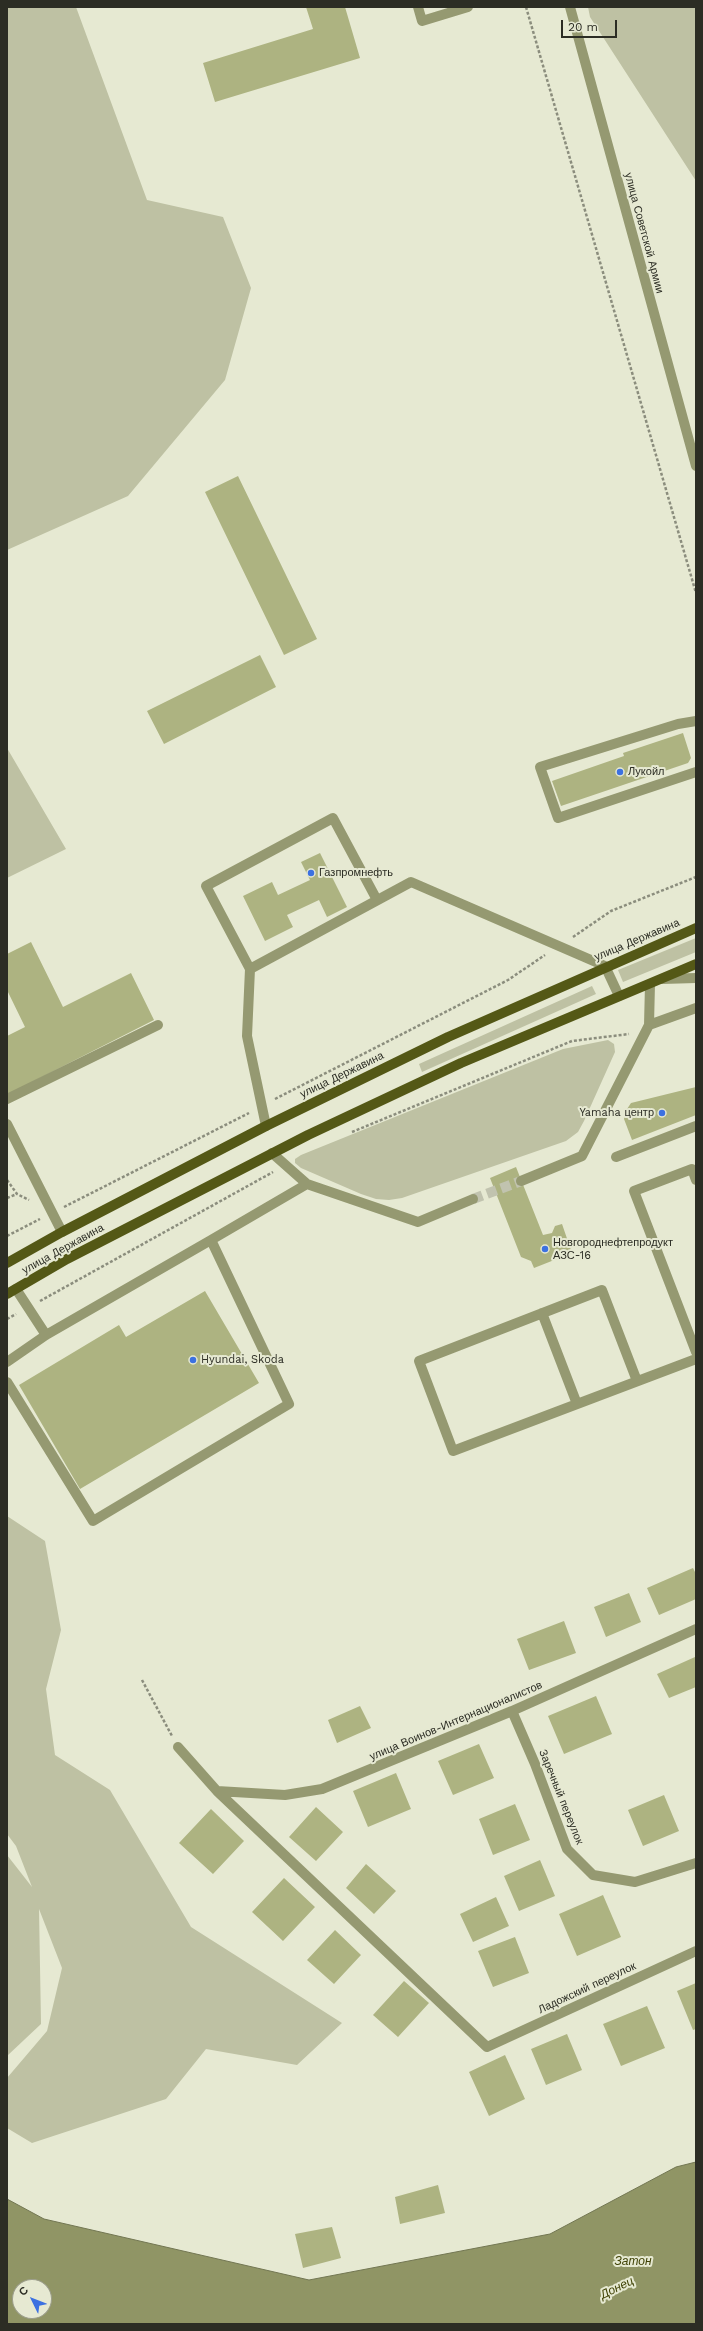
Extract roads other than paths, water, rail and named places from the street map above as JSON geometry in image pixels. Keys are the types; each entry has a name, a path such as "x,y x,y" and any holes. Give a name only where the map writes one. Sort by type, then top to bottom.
{"main road":[{"name":"улица Державина","path":"7,1263 62,1232 266,1126 448,1037 606,966 696,928"},
{"name":"улица Державина","path":"7,1294 68,1259 272,1153 461,1063 696,964"}],"street":[{"path":"418,7 422,21 468,7"},
{"name":"улица Советской Армии","path":"570,7 696,466"},
{"path":"696,721 678,724 540,767 558,818 696,772"},
{"path":"266,1126 247,1036 250,969 206,886 333,818 377,900"},
{"path":"250,969 411,882 606,966 619,996"},
{"path":"660,979 696,978"},
{"path":"521,1180 582,1156 648,1029 650,984"},
{"path":"648,1029 696,1008"},
{"path":"7,1099 158,1025"},
{"path":"7,1124 62,1232"},
{"path":"616,1157 696,1126"},
{"path":"272,1153 307,1184 418,1222 473,1199"},
{"path":"696,1180 692,1169 634,1191 696,1352"},
{"path":"7,1362 46,1335 307,1184"},
{"path":"7,1382 93,1522 289,1404 211,1240"},
{"path":"16,1289 46,1335"},
{"path":"637,1381 602,1290 419,1361 453,1451 696,1359"},
{"path":"542,1314 577,1404"},
{"name":"улица Воинов-Интернационалистов","path":"217,1791 285,1795 322,1789 512,1711 696,1629"},
{"name":"Заречный переулок","path":"512,1711 535,1764 567,1849 593,1875 635,1882 696,1863"},
{"path":"178,1747 217,1791"},
{"name":"Ладожский переулок","path":"217,1791 487,2047 696,1951"}],"water":[{"name":"Затон","path":"696,2162 696,2324 7,2324 7,2199 44,2219 309,2280 550,2234 676,2167"}],"tunnel":[{"path":"473,1199 521,1181"}],"place":[{"name":"Лукойл","path":"620,772"},
{"name":"Газпромнефть","path":"311,873"},
{"name":"Yamaha центр","path":"662,1113"},
{"name":"Новгороднефтепродукт АЗС-16","path":"545,1249"},
{"name":"Hyundai, Skoda","path":"193,1360"}],"water label":[{"name":"Донец","path":"617,2288"}]}
